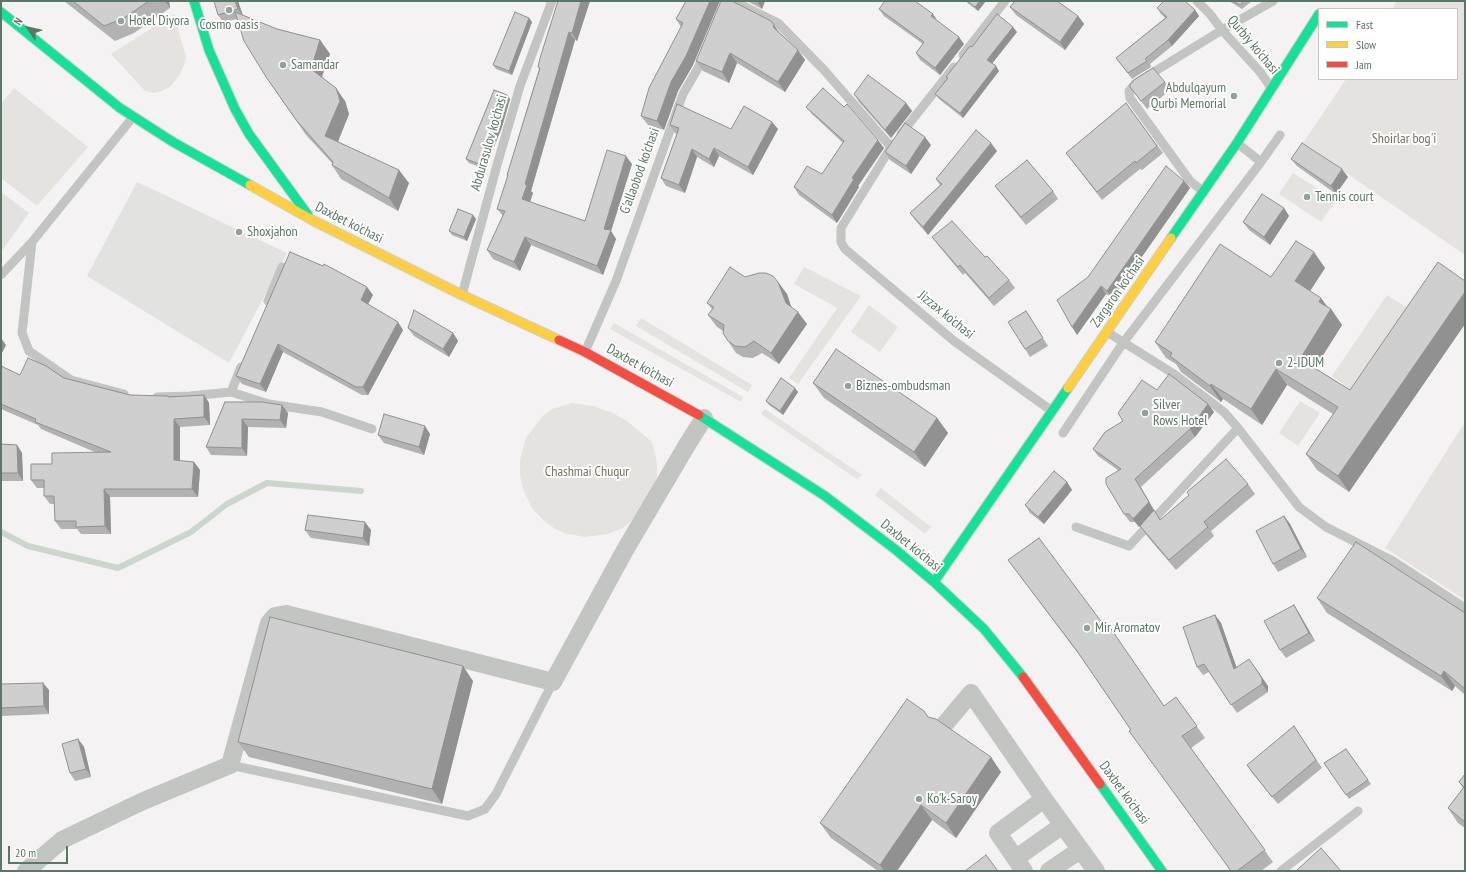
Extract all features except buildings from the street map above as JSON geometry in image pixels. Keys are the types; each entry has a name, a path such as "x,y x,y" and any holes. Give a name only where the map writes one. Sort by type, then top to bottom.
{"main road":[{"path":"194,1 208,50 235,109 249,134 312,220"},
{"name":"Daxbet ko'chasi","path":"1,12 120,108 172,142 312,220 462,296 585,352 704,418 825,496 896,550 934,582 984,629 1006,656 1162,871"},
{"name":"Zargaron ko'chasi","path":"934,582 1204,192 1272,89 1318,16"}],"street":[{"path":"26,871 62,840 141,802 230,765 269,623 275,616 286,614 553,682 624,550 704,418"},
{"path":"945,724 971,693 1096,871"},
{"path":"1044,799 998,833 1020,865 1063,825"},
{"path":"1050,871 1080,850"}],"lane":[{"name":"Abdurasulov ko'chasi","path":"462,296 497,165 518,94 552,1"},
{"path":"733,1 778,24 824,70 891,147 1005,1"},
{"name":"Qurbiy ko'chasi","path":"1197,1 1261,73 1272,89"},
{"path":"1204,192 1190,181 1130,98 1129,91 1136,83 1222,30 1273,1"},
{"name":"G'allaobod ko'chasi","path":"585,352 616,281 683,94 698,68 706,48"},
{"path":"1,275 32,242 133,117"},
{"path":"1063,433 1123,343 1280,135"},
{"path":"1237,143 1261,162"},
{"name":"Jizzax ko'chasi","path":"891,147 841,228 841,242 845,249 954,341 1052,411"},
{"path":"32,242 22,333 29,351 71,380 132,396"},
{"path":"264,311 282,267"},
{"path":"1107,332 1174,374 1224,412 1299,507 1326,527 1393,561 1465,608"},
{"path":"231,392 246,355"},
{"path":"144,397 190,396 231,392 269,404 322,412 372,429"},
{"path":"1076,527 1128,546 1238,428"},
{"path":"230,765 468,816 485,809 496,794 553,682"},
{"path":"1281,871 1358,810"}],"shaded area":[{"path":"137,182 287,253 229,363 87,276"},
{"path":"1,192 29,213 1,252"}],"green space":[{"name":"Shoirlar bog'i","path":"1397,1 1465,1 1465,255 1303,143 1345,80 1458,80 1458,8 1393,8"},
{"path":"174,14 186,57 184,65 179,76 171,86 162,91 153,93 145,91 111,54"},
{"path":"14,88 88,147 37,206 1,178 1,104"},
{"name":"Tennis court","path":"1293,173 1336,200 1321,222 1279,194"},
{"path":"804,267 861,296 798,384 789,378 837,308 794,284"},
{"path":"1387,295 1414,312 1358,395 1332,376"},
{"path":"869,305 898,327 880,352 851,332"},
{"path":"641,318 752,385 748,392 636,326"},
{"path":"614,323 743,397 741,402 610,329"},
{"path":"1300,401 1320,413 1298,446 1279,433"},
{"name":"Chashmai Chuqur","path":"572,403 593,406 613,413 627,421 651,441 654,448 657,464 657,476 651,495 632,520 623,528 608,534 585,537 564,533 554,528 543,520 532,508 523,489 520,475 520,460 526,438 543,416 552,409"},
{"path":"765,409 862,475 857,479 761,414"},
{"path":"1465,422 1465,600 1385,548"},
{"path":"881,488 931,527 925,534 875,495"}],"waterway":[{"path":"1,532 28,546 118,568 191,532 227,504 267,483 361,491"}],"traffic: fast":[{"path":"194,1 209,50 235,109 249,134 308,215"},
{"path":"1,12 120,108 173,142 250,185"},
{"path":"1171,238 1237,143 1318,16"},
{"path":"934,582 1068,388"},
{"path":"699,415 825,496 896,550 934,582 984,629 1023,677"},
{"path":"1100,784 1162,871"}],"traffic: slow":[{"path":"250,185 312,220 462,295 559,340"},
{"path":"1068,388 1171,238"}],"traffic: jam":[{"path":"559,340 585,352 699,415"},
{"path":"1023,677 1100,784"}],"place":[{"name":"Cosmo oasis","path":"229,10"},
{"name":"Hotel Diyora","path":"121,21"},
{"name":"Samandar","path":"283,65"},
{"name":"Abdulqayum Qurbi Memorial","path":"1234,96"},
{"name":"Tennis court","path":"1307,197"},
{"name":"Shoxjahon","path":"239,232"},
{"name":"2-IDUM","path":"1279,363"},
{"name":"Biznes-ombudsman","path":"848,386"},
{"name":"Silver Rows Hotel","path":"1145,413"},
{"name":"Mir Aromatov","path":"1087,628"},
{"name":"Ko'k-Saroy","path":"919,799"}]}
